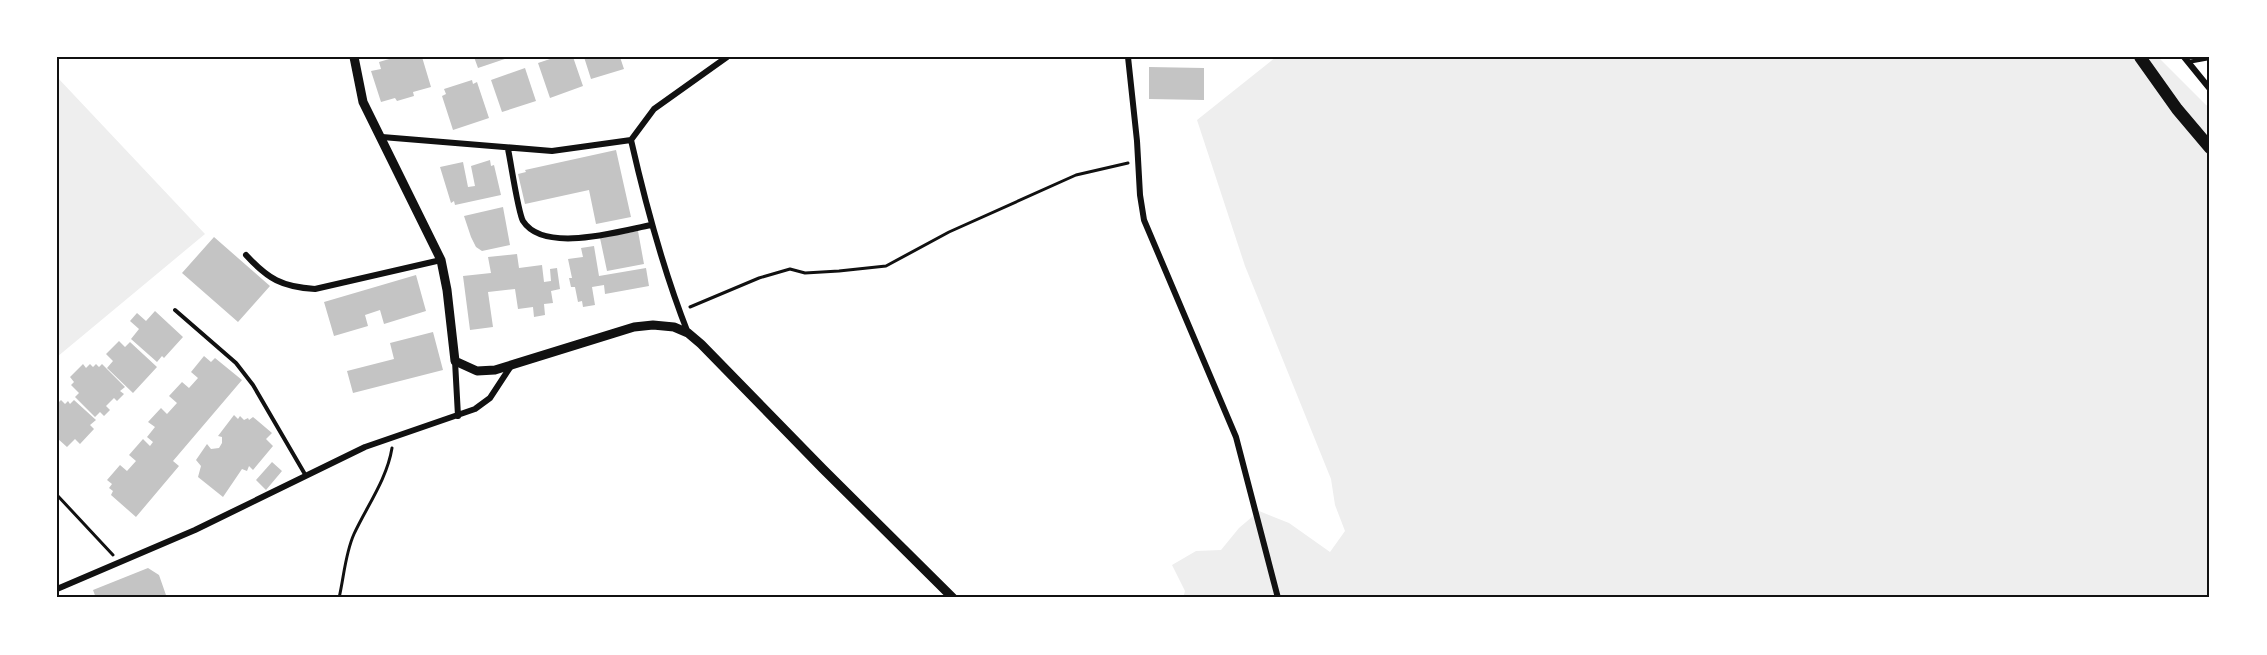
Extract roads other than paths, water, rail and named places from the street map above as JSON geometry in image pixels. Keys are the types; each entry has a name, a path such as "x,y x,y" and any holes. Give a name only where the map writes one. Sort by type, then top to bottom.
{"main road":[{"path":"2140,57 2177,109 2210,148"}],"street":[{"path":"354,57 363,102 441,260 447,290 455,361 458,416"},
{"path":"382,137 552,151 631,140 654,109 728,57"},
{"path":"1128,57 1144,220 1236,437 1278,598"},
{"path":"2186,59 2210,89"},
{"path":"631,140 651,225 688,333"},
{"path":"508,149 522,220 532,230 556,238 587,237 651,225"},
{"path":"246,255 276,282 295,288 315,290 441,260"},
{"path":"455,361 477,371 511,366 634,327 653,325 674,327 688,333 748,390 823,469 954,598"},
{"path":"57,589 195,530 365,447 394,439 475,409 490,398 511,366"}],"lane":[{"path":"2186,59 2210,58"},
{"path":"175,310 236,363 253,385 306,476"}]}
